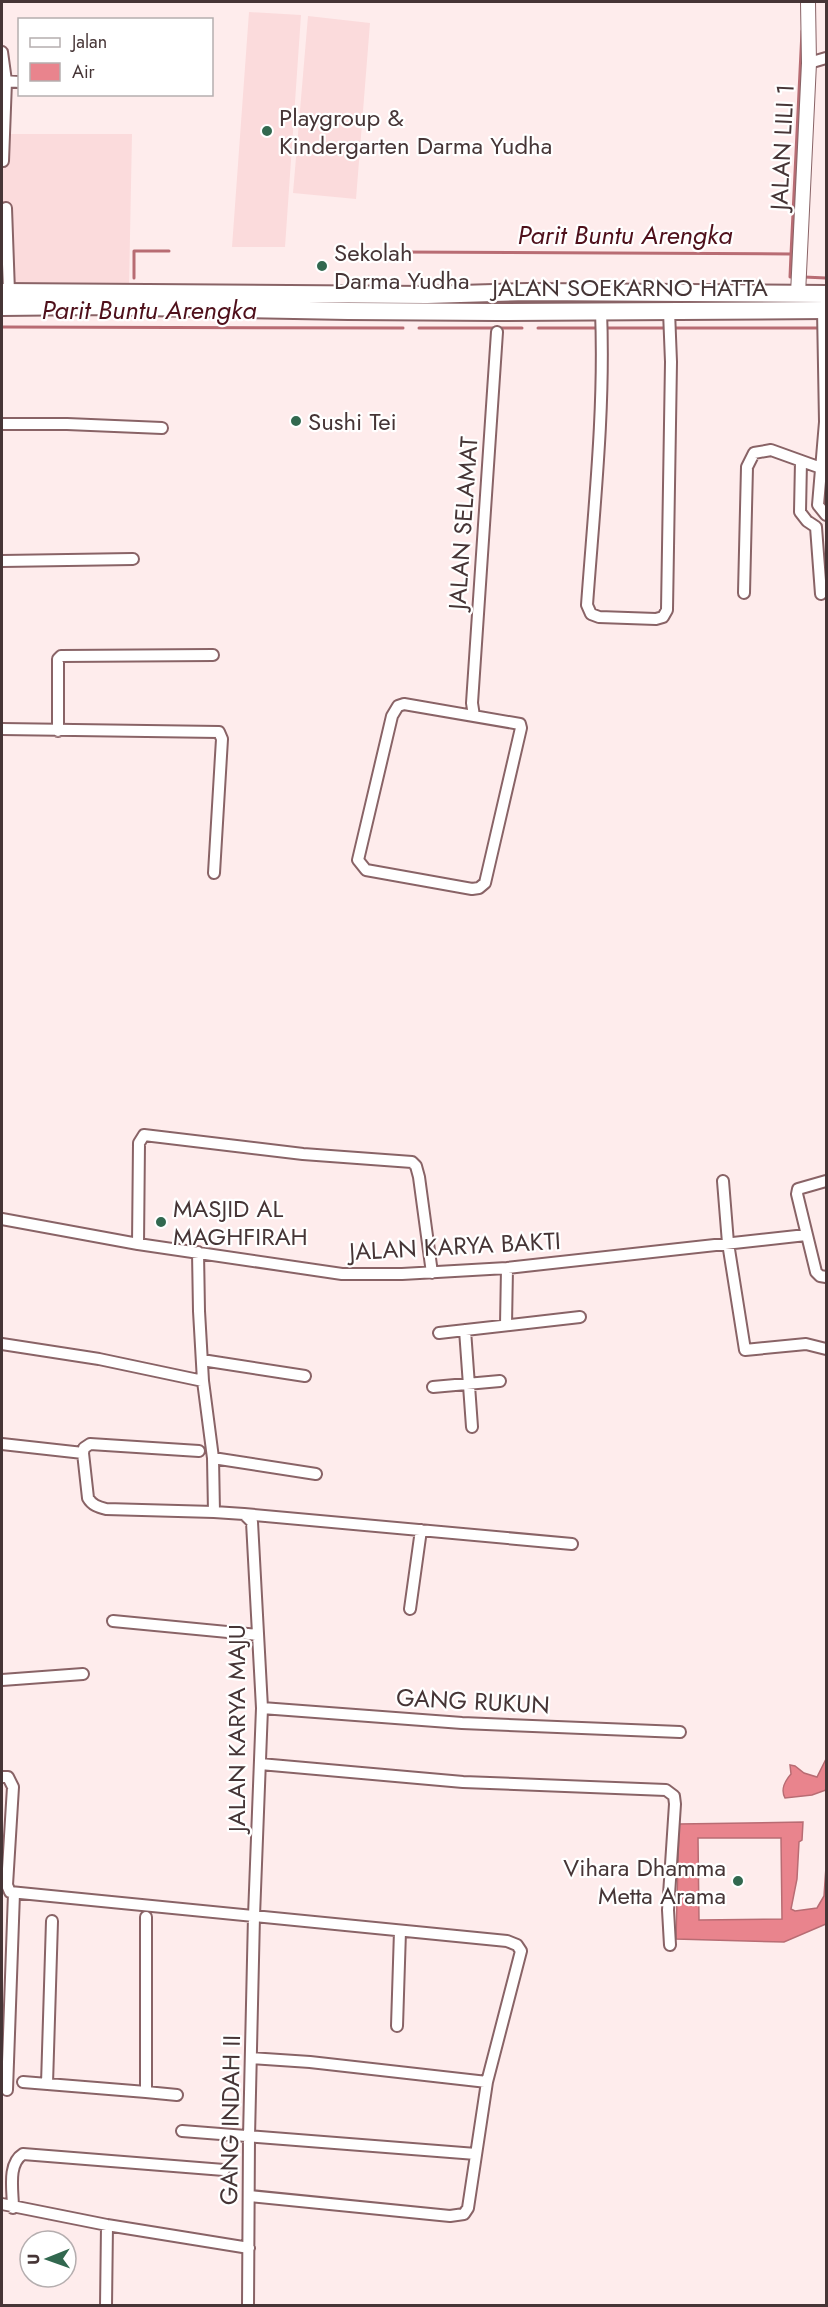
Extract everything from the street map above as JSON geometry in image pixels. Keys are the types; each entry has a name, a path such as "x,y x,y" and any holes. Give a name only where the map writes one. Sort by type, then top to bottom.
{"main road":[{"name":"JALAN SOEKARNO HATTA","path":"4,297 555,293 798,284 825,315"},
{"path":"555,293 557,311"},
{"name":"JALAN SOEKARNO HATTA","path":"4,297 93,306 348,311 557,311 601,322 670,323 825,315"}],"street":[{"name":"JALAN LILI 1","path":"798,284 809,63 808,2"},
{"path":"2,52 3,161"},
{"path":"809,63 826,58"},
{"path":"4,297 6,208"},
{"path":"825,315 825,422 818,505 826,515"},
{"path":"601,322 598,453 587,605 591,614 598,617 656,619 663,617 667,610 670,323"},
{"name":"JALAN SELAMAT","path":"474,716 472,703 497,332"},
{"path":"2,424 162,428"},
{"path":"744,593 747,467 754,453 771,450 821,468"},
{"path":"801,460 800,512 816,527 821,594"},
{"path":"2,561 133,559"},
{"path":"58,731 58,659 61,656 213,656"},
{"path":"404,704 474,716 514,721 520,724 521,728 485,883 472,890 366,870 358,860 394,710 404,704"},
{"path":"2,729 219,732 222,739 214,873"},
{"path":"138,1244 139,1143 144,1135 303,1154 412,1162 416,1166 419,1177 432,1273"},
{"path":"723,1181 728,1243 745,1350 806,1344 826,1349"},
{"path":"826,1181 798,1189 796,1194 816,1272 826,1277"},
{"name":"JALAN KARYA BAKTI","path":"2,1218 138,1244 342,1274 432,1273 507,1268 806,1235"},
{"path":"198,1252 203,1381 213,1458 214,1512"},
{"path":"506,1325 507,1268"},
{"path":"439,1333 580,1317"},
{"path":"465,1330 472,1427"},
{"path":"2,1344 99,1359 203,1381"},
{"path":"202,1360 305,1376"},
{"path":"433,1387 500,1381"},
{"path":"2,1444 84,1450 90,1444 199,1451"},
{"path":"84,1450 88,1498 90,1502 106,1509 214,1512 248,1518 421,1530 572,1544"},
{"path":"213,1458 316,1474"},
{"name":"JALAN KARYA MAJU","path":"248,1518 262,1708 255,1934"},
{"path":"410,1609 421,1530"},
{"path":"113,1621 258,1635"},
{"path":"2,1680 83,1674"},
{"name":"GANG RUKUN","path":"262,1708 462,1724 680,1732"},
{"path":"261,1764 463,1782 654,1789 670,1792 674,1796 675,1804 668,1911 670,1945"},
{"path":"2,1777 8,1777 13,1787 7,1885 10,1892 507,1941 517,1945 521,1951 487,2082 468,2208 464,2214 458,2216 250,2196"},
{"path":"7,2090 5,2048 14,1893"},
{"path":"146,1917 146,2092"},
{"path":"47,2084 52,1921"},
{"path":"397,2026 400,1931"},
{"name":"GANG INDAH II","path":"248,2306 249,2137 255,1934"},
{"path":"251,2058 310,2062 487,2082"},
{"path":"23,2082 177,2095"},
{"path":"182,2131 476,2154"},
{"path":"13,2208 13,2167 23,2154 224,2170"},
{"path":"2,2204 107,2225 249,2248"},
{"path":"106,2306 107,2225"}],"shaded area":[{"name":"Playgroup & Kindergarten Darma Yudha","path":"249,12 301,15 285,247 232,247"},
{"path":"308,16 370,23 356,199 293,193"},
{"path":"2,134 132,134 129,288 2,290"}],"water":[{"path":"826,1759 826,1790 812,1795 785,1798 783,1788 791,1774 790,1765 817,1777"},
{"path":"803,1822 802,1840 799,1842 797,1879 791,1909 795,1911 817,1908 824,1896 826,1867 826,1924 784,1942 676,1939 679,1824","holes":["698,1838 781,1838 782,1919 699,1920"]}],"waterway":[{"path":"791,254 802,31"},
{"path":"134,278 134,251 169,251"},
{"name":"Parit Buntu Arengka","path":"400,252 791,254 790,277 795,277"},
{"name":"Parit Buntu Arengka","path":"804,277 826,278"},
{"name":"Parit Buntu Arengka","path":"2,327 403,328"},
{"name":"Parit Buntu Arengka","path":"419,328 522,328"},
{"name":"Parit Buntu Arengka","path":"538,328 666,328"},
{"name":"Parit Buntu Arengka","path":"672,328 822,328"}],"place":[{"name":"Playgroup & Kindergarten Darma Yudha","path":"267,131"},
{"name":"Sekolah Darma Yudha","path":"322,266"},
{"name":"Sushi Tei","path":"296,421"},
{"name":"MASJID AL MAGHFIRAH","path":"161,1222"},
{"name":"Vihara Dhamma Metta Arama","path":"738,1881"}]}
